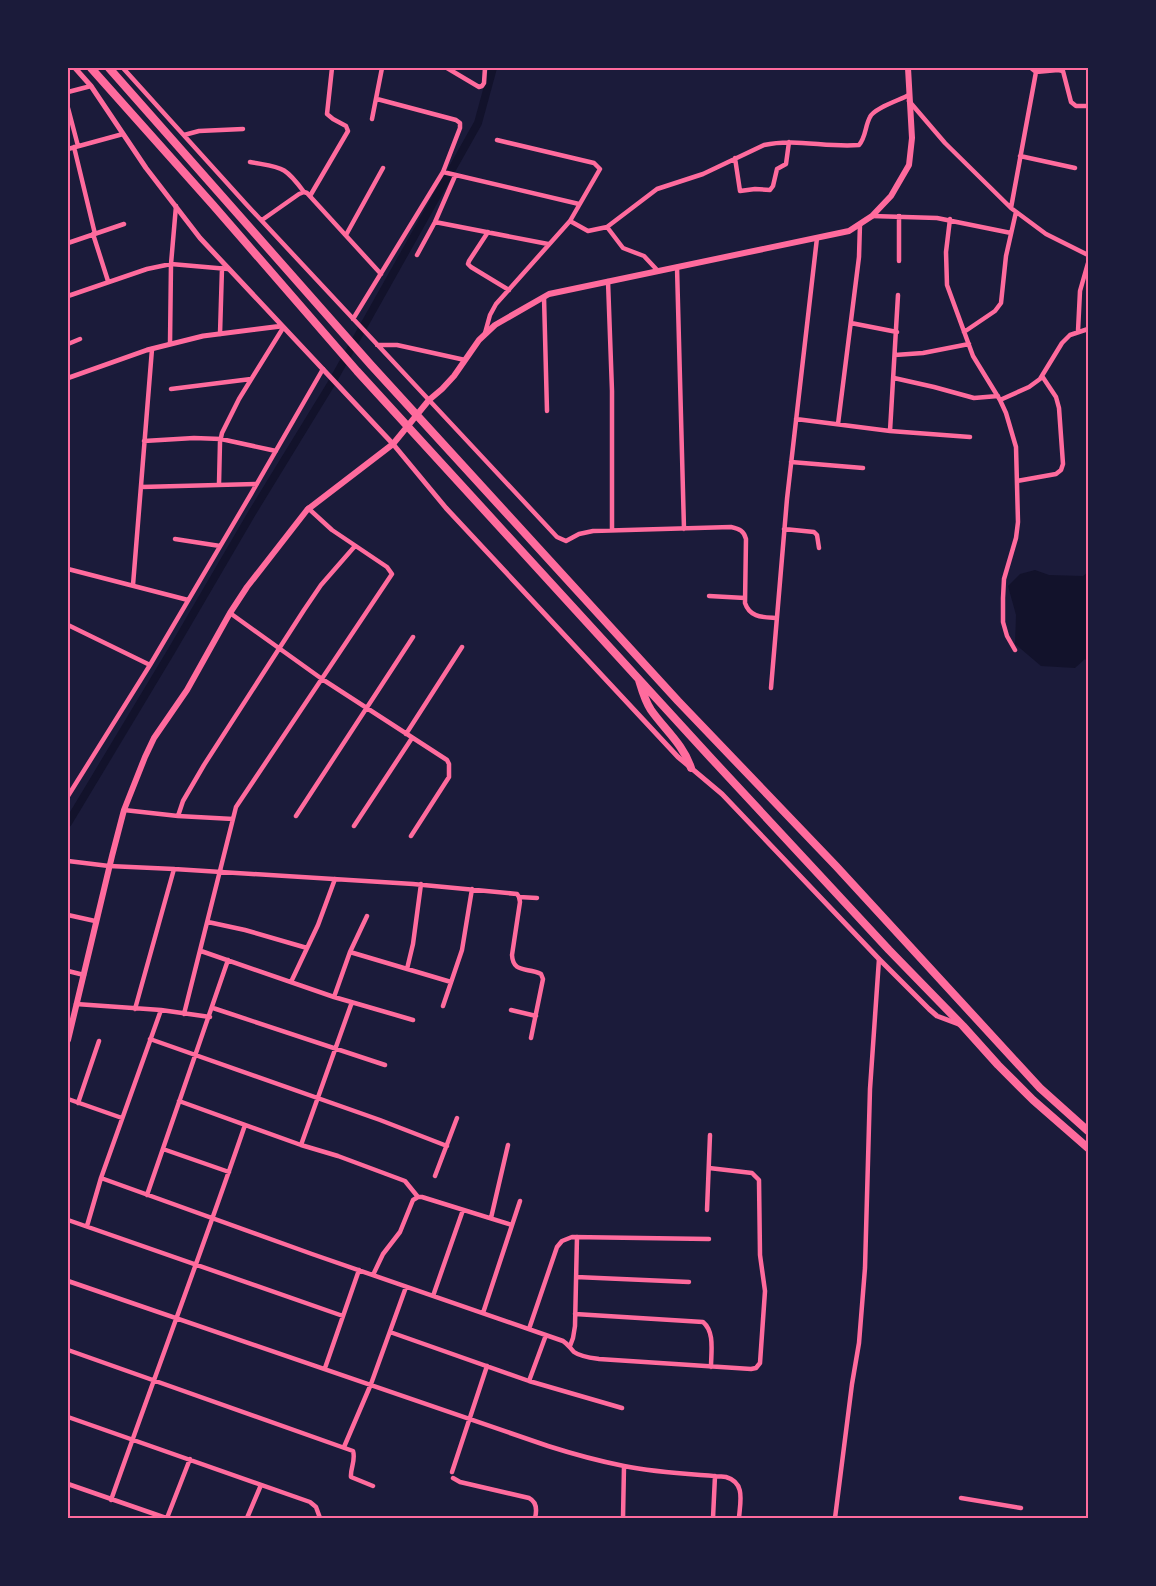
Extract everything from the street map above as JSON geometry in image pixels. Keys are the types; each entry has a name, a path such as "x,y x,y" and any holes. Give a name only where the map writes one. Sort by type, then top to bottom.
{"highway":[{"path":"91,68 334,346 889,950 1033,1100 1089,1148"},
{"path":"109,68 423,423 678,701 836,866 1040,1088 1089,1131"},
{"path":"639,678 651,709 680,744 691,768"}],"main road":[{"path":"68,1040 69,1027 124,810 154,738 187,690 247,587 309,508 393,444 429,400 442,389 479,340 495,325 549,294 849,231 872,216 891,196 909,165 912,138 908,68"}],"street":[{"path":"75,68 91,86 147,168 225,268 393,444 454,517 678,757 722,794 879,959 929,1009 963,1026"},
{"path":"123,68 376,345 557,537 566,541 585,532 612,530 731,527 739,529 744,533 746,539 745,598 747,609 756,616 777,618"},
{"path":"130,68 131,76"},
{"path":"310,196 348,131 346,126 327,114 332,68"},
{"path":"372,119 382,68"},
{"path":"447,68 478,87 484,83 485,68"},
{"path":"1031,68 1036,72 1063,71 1071,102 1076,106 1089,106"},
{"path":"964,332 995,311 1001,303 1020,156 1036,72"},
{"path":"68,92 91,86"},
{"path":"570,221 588,231 607,227 657,189 695,177 764,145 789,142 859,145 863,140 872,113 909,98 945,143 1013,210 1046,234 1089,255"},
{"path":"353,319 443,172 460,128 458,122 377,99"},
{"path":"68,108 94,234 108,281"},
{"path":"184,135 199,131 243,129"},
{"path":"68,149 123,134"},
{"path":"484,335 493,309 570,221 600,169 597,165 497,140"},
{"path":"735,158 740,190 768,191 773,186 777,169 786,164 789,142"},
{"path":"1020,156 1075,168"},
{"path":"250,162 280,167 285,170 381,274"},
{"path":"346,235 383,168"},
{"path":"443,172 579,204"},
{"path":"417,255 435,222 455,176"},
{"path":"262,220 304,192"},
{"path":"170,344 171,264 176,206"},
{"path":"872,216 950,219 1011,233"},
{"path":"899,216 899,261"},
{"path":"950,219 946,252 947,285 973,356 999,398 1012,429 1016,447 1018,522 1016,538 1004,579 1003,598 1003,622 1007,636 1015,650"},
{"path":"435,222 548,244"},
{"path":"68,243 124,224"},
{"path":"838,424 859,257 860,224"},
{"path":"607,227 623,248 644,256 658,271"},
{"path":"488,232 468,264 509,290"},
{"path":"771,688 784,529 817,238"},
{"path":"1078,331 1080,291 1089,262"},
{"path":"68,296 108,281 171,264 225,268"},
{"path":"676,267 684,529"},
{"path":"220,334 225,268"},
{"path":"608,281 612,391 612,530"},
{"path":"890,431 898,295"},
{"path":"544,297 548,411"},
{"path":"851,322 897,332"},
{"path":"68,378 152,349 203,336 282,327"},
{"path":"219,484 221,439 238,399 282,327"},
{"path":"894,378 974,398 999,398 1029,387 1040,379 1062,343 1070,335 1089,329"},
{"path":"68,344 80,339"},
{"path":"896,355 923,353 969,344"},
{"path":"376,345 397,345 465,360"},
{"path":"133,585 152,349"},
{"path":"68,796 70,785 150,664 323,369"},
{"path":"1017,482 1056,474 1061,470 1063,464 1059,408 1056,398 1042,376"},
{"path":"171,389 251,379"},
{"path":"796,419 890,431 970,437"},
{"path":"144,441 221,439 276,450"},
{"path":"791,462 863,468"},
{"path":"141,487 257,484"},
{"path":"184,1014 236,807 392,574 387,567 332,530 309,508"},
{"path":"784,529 814,532 817,535 819,548"},
{"path":"175,538 220,546"},
{"path":"178,816 183,801 204,765 321,585 355,546"},
{"path":"68,568 188,600"},
{"path":"709,596 745,598"},
{"path":"230,613 279,650 447,760 449,777 411,836"},
{"path":"68,625 150,664"},
{"path":"296,816 413,637"},
{"path":"406,734 462,647"},
{"path":"354,826 412,738"},
{"path":"124,810 233,819"},
{"path":"68,861 109,866 421,884 512,893 519,897 537,898"},
{"path":"135,1009 174,869"},
{"path":"291,982 318,926 335,879"},
{"path":"407,969 413,944 421,884"},
{"path":"443,1006 462,950 472,889"},
{"path":"519,897 512,962 518,968 536,971 543,979 531,1038"},
{"path":"68,915 95,921"},
{"path":"334,997 350,952 367,915"},
{"path":"208,922 307,948"},
{"path":"201,951 334,997 413,1020"},
{"path":"350,952 452,982"},
{"path":"836,1518 859,1343 866,1268 870,1089 879,959"},
{"path":"147,1195 228,960"},
{"path":"68,971 84,975"},
{"path":"302,1145 352,1002"},
{"path":"76,1004 161,1010 210,1017"},
{"path":"213,1008 385,1065"},
{"path":"87,1226 101,1179 161,1010"},
{"path":"511,1010 536,1016"},
{"path":"150,1039 447,1146"},
{"path":"78,1102 99,1041"},
{"path":"68,1098 122,1118"},
{"path":"179,1101 405,1181 418,1197 512,1225"},
{"path":"435,1176 457,1118"},
{"path":"111,1500 245,1125"},
{"path":"707,1210 710,1135"},
{"path":"491,1218 508,1146"},
{"path":"163,1149 229,1172"},
{"path":"101,1179 563,1341 574,1352 583,1356 711,1367 756,1368 760,1363 765,1291 760,1256 761,1189 759,1180 752,1173 709,1168"},
{"path":"373,1275 383,1254 400,1232 413,1200 418,1197"},
{"path":"483,1313 520,1201"},
{"path":"433,1296 463,1210"},
{"path":"68,1220 343,1316"},
{"path":"529,1329 557,1247 562,1241 572,1237 709,1239"},
{"path":"570,1346 575,1314 577,1237"},
{"path":"325,1368 359,1270"},
{"path":"576,1277 689,1282"},
{"path":"68,1281 588,1458 663,1472 733,1479 738,1483 740,1489 739,1518"},
{"path":"344,1447 371,1384 406,1287"},
{"path":"575,1314 703,1322 708,1326 711,1335 711,1367"},
{"path":"390,1332 529,1381 622,1408"},
{"path":"529,1381 546,1335"},
{"path":"68,1350 353,1451 355,1453 351,1478 373,1486"},
{"path":"488,1366 453,1475 460,1482 534,1500 535,1518"},
{"path":"68,1417 310,1502 316,1507 320,1518"},
{"path":"68,1484 166,1518 189,1460"},
{"path":"623,1518 624,1466"},
{"path":"713,1518 716,1476"},
{"path":"247,1518 261,1485"},
{"path":"961,1498 1021,1508"}],"shaded area":[{"path":"1035,570 1049,575 1083,576 1088,572 1088,662 1085,659 1075,668 1041,666 1015,644 1016,615 1008,586 1020,574"}],"waterway":[{"path":"451,171 478,123 493,68"},
{"path":"68,823 331,384 448,176"}]}
